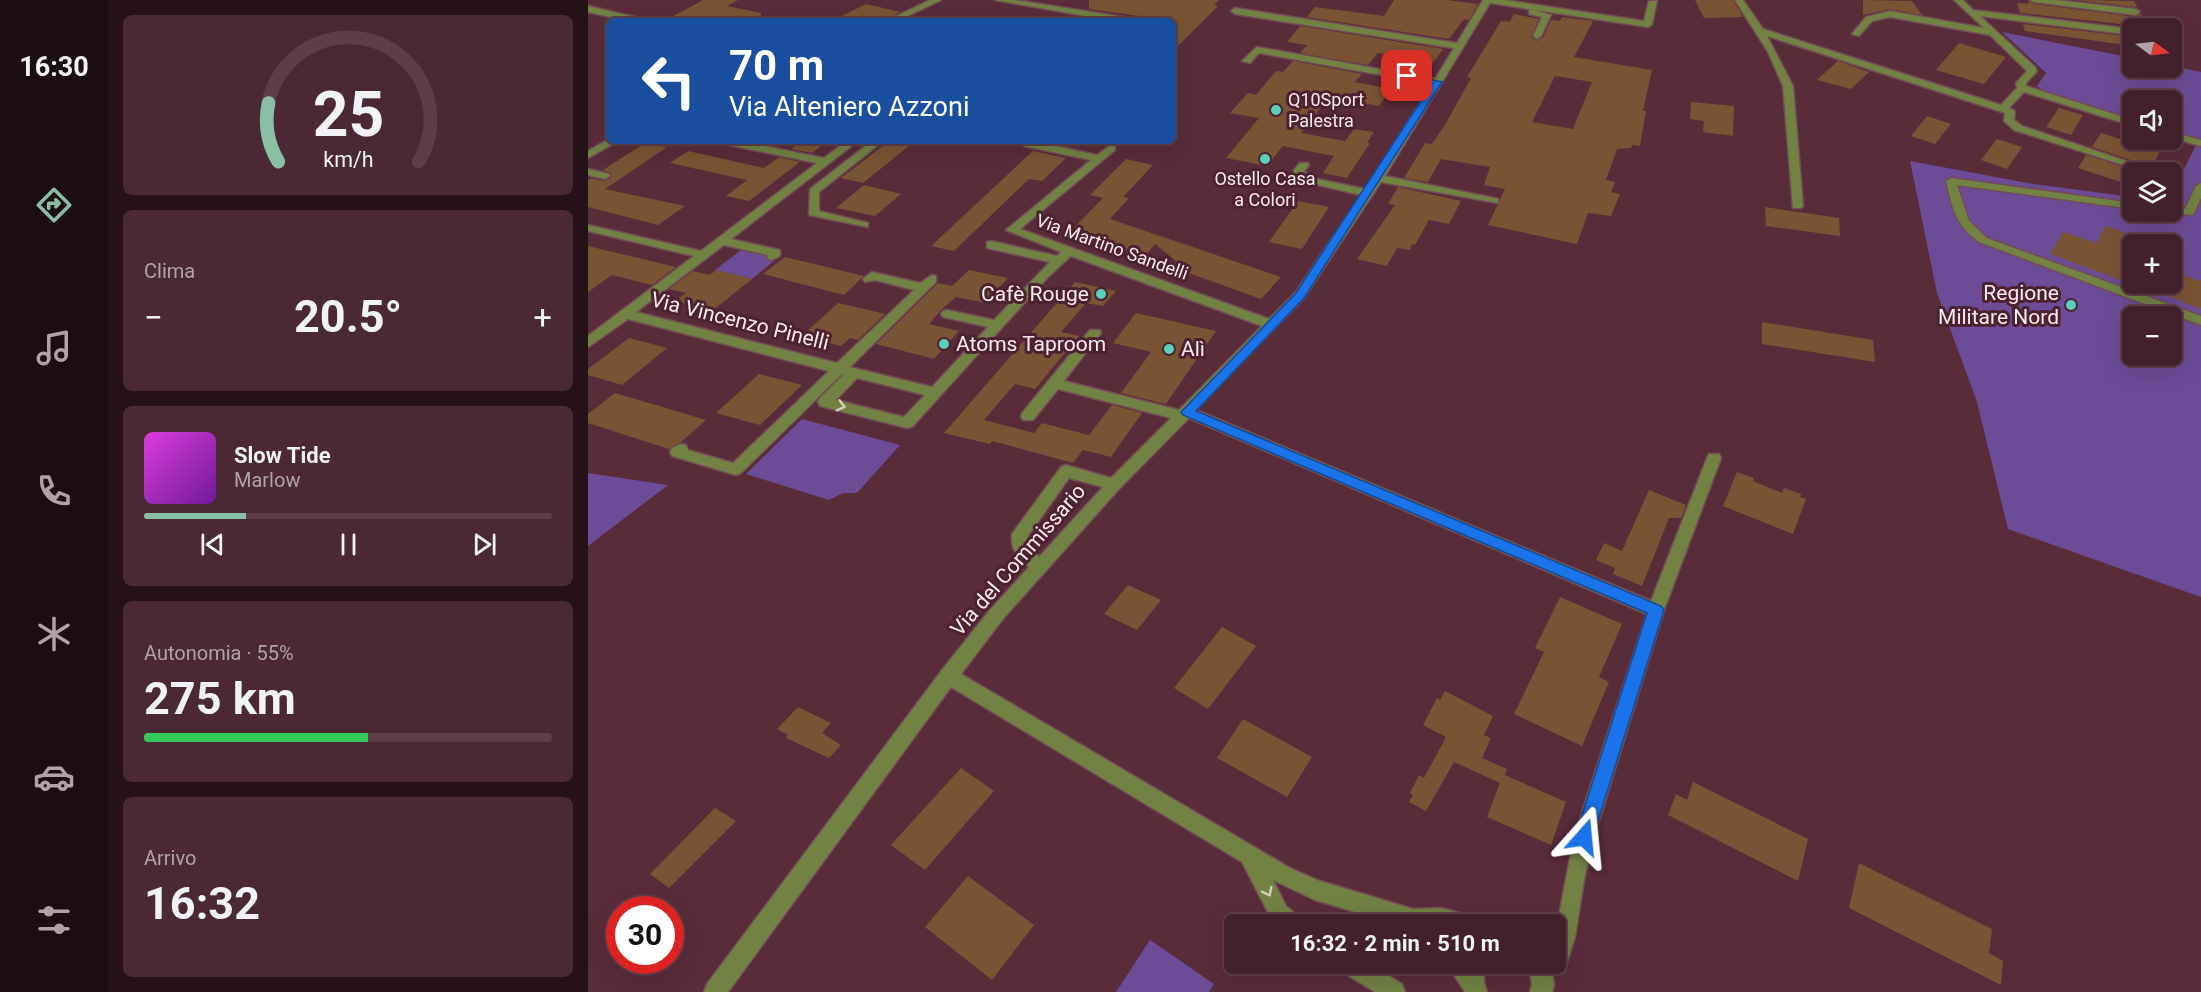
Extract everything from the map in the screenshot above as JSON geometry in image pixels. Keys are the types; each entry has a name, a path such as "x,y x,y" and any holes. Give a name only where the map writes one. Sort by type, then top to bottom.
{"street":[{"path":"897,18 937,0"},
{"path":"999,0 1111,18"},
{"path":"1738,0 1764,33 1788,86 1797,206"},
{"path":"1958,0 2032,71 2003,109"},
{"path":"2034,0 2136,12"},
{"path":"1487,2 1647,24 1653,1"},
{"path":"1487,2 1546,15 1537,36"},
{"name":"Via del Commissario","path":"715,992 948,676 1039,565 1300,295 1378,178 1487,2"},
{"path":"588,9 627,18"},
{"path":"1235,11 1461,46"},
{"path":"1971,12 2122,31"},
{"path":"1856,34 1869,19 1890,14 1994,33"},
{"path":"1764,33 2010,111 2009,121 2018,128 2123,162"},
{"path":"1247,61 1257,50 1438,82"},
{"path":"2022,87 2122,119"},
{"path":"588,143 606,137"},
{"path":"2182,138 2198,142"},
{"path":"588,155 608,144"},
{"path":"733,144 754,151 826,162"},
{"path":"626,314 849,144"},
{"path":"864,225 813,213 814,191 875,144"},
{"path":"1028,144 1098,159"},
{"name":"Via Martino Sandelli","path":"1111,148 1012,230 1272,325"},
{"path":"1304,165 1298,172 1309,180 1368,193"},
{"path":"588,172 605,176"},
{"path":"1378,178 1494,201"},
{"path":"2122,205 1951,182 1960,219 1969,231 1983,240 2201,321"},
{"path":"2182,212 2189,213 2201,186"},
{"path":"588,228 704,255"},
{"path":"723,240 776,253 772,256"},
{"path":"991,245 1058,260"},
{"path":"855,372 825,402 907,423 1058,260 1069,251"},
{"path":"681,449 677,452 736,469 928,284 872,276 869,279"},
{"name":"Via Vincenzo Pinelli","path":"588,343 626,314 935,393"},
{"path":"947,314 997,325"},
{"path":"1028,416 1095,333"},
{"path":"1054,383 1185,414 1656,610"},
{"path":"1564,914 1584,837 1656,610 1714,458"},
{"path":"1039,565 1021,549 1018,543 1020,534 1066,471 1114,485"},
{"path":"948,676 1249,855 1315,890 1393,914"},
{"path":"1249,855 1280,914"},
{"path":"1366,974 1394,992"},
{"path":"1541,974 1542,989"},
{"path":"1542,989 1550,974"}],"shaded area":[{"name":"Regione Militare Nord","path":"2002,32 2122,56 2122,78 2182,78 2182,68 2201,72 2201,597 2008,529 1977,402 1937,293 1910,161 2033,184 2122,196 2122,222 2182,222 2182,174 2199,139 2182,134 2182,90 2122,90 2122,116 2047,94 2037,86 2046,73"},
{"path":"741,250 775,257 773,259 775,260 752,279 715,270"},
{"path":"802,419 900,445 857,493 843,493 829,500 746,474"},
{"path":"588,473 668,485 588,546"},
{"path":"1150,940 1214,984 1209,992 1116,992"}],"building":[{"path":"703,0 738,0 727,6 761,13 760,18 670,18"},
{"path":"1089,0 1219,0 1214,5 1218,6 1176,48 1176,18 1152,18 1089,9"},
{"path":"1394,0 1447,0 1478,4 1469,20 1464,19 1449,39 1307,17 1315,7 1384,16"},
{"path":"1695,0 1733,0 1743,17 1704,18"},
{"path":"1863,0 1912,1 1922,15 1890,9 1863,15"},
{"path":"2075,0 2134,1 2137,7 2136,7"},
{"path":"2028,1 2034,4 2136,17 2141,14 2143,18 2122,18 2122,24 2020,13 2017,3 2028,4"},
{"path":"866,4 900,12 889,18 838,18"},
{"path":"1514,14 1539,19 1531,37 1537,41 1543,37 1551,20 1560,21 1562,17 1593,21 1574,57 1652,70 1643,111 1646,111 1640,146 1632,145 1631,148 1617,149 1606,180 1615,182 1611,192 1620,194 1611,216 1588,213 1577,244 1488,225 1505,189 1484,185 1490,167 1441,159 1428,182 1404,178 1425,143 1432,144 1445,125 1471,78 1467,77 1501,21 1510,22","holes":["1555,76 1592,82 1573,129 1532,122"]},
{"path":"2023,24 2122,36 2122,44 2025,31"},
{"path":"1300,26 1443,49 1433,63 1378,53 1368,65 1300,53 1307,45 1287,42"},
{"path":"1959,43 2006,57 1984,84 1936,70"},
{"path":"1293,61 1362,74 1355,82 1391,89 1379,106 1329,97 1301,133 1345,141 1354,129 1374,132 1367,143 1370,143 1347,178 1323,173 1334,156 1283,146 1267,166 1226,158 1259,118 1230,113 1248,93 1256,95 1276,71 1283,72"},
{"path":"1838,61 1869,72 1851,89 1817,80"},
{"path":"1691,102 1734,106 1733,136 1703,132 1704,121 1690,119"},
{"path":"2059,108 2083,115 2071,135 2046,127"},
{"path":"1927,116 1951,124 1935,144 1911,136"},
{"path":"2101,133 2122,139 2122,150 2160,151 2154,162 2137,162 2092,147"},
{"path":"1997,139 2022,147 2007,169 1981,160"},
{"path":"643,144 667,147 605,189 685,206 658,225 588,207 588,180 591,178 604,181 611,178 611,173 603,170"},
{"path":"798,144 824,144 812,153 791,149"},
{"path":"885,144 911,144 863,183 841,178"},
{"path":"688,151 764,168 779,157 800,162 749,201 726,196 747,180 670,163"},
{"path":"1033,151 1066,158 1042,181 1029,179 954,251 931,246"},
{"path":"2086,155 2122,167 2122,182 2078,168"},
{"path":"1126,159 1153,165 1123,197 1129,198 1110,219 1281,277 1261,299 1172,267 1176,261 1155,244 1144,257 1070,232 1103,198 1090,195"},
{"path":"864,185 901,194 875,216 836,208"},
{"path":"1398,187 1461,201 1449,224 1429,220 1415,245 1412,244 1410,250 1397,248 1387,266 1357,259 1395,205 1388,204"},
{"path":"1298,201 1329,207 1302,249 1269,242"},
{"path":"1765,207 1839,218 1840,236 1766,226"},
{"path":"2106,226 2128,234 2122,234 2122,281 2050,254 2063,232 2096,243"},
{"path":"588,246 676,267 652,285 612,275 588,292"},
{"path":"785,257 864,276 844,295 763,274"},
{"path":"716,270 752,279 712,311 676,301 686,293 669,289 693,271 710,275"},
{"path":"969,270 1008,278 985,303 956,297 941,310 929,324 959,331 934,359 876,344 938,283 952,286"},
{"path":"2182,274 2201,281 2201,309 2162,294 2182,294"},
{"path":"1075,282 1116,291 1103,306 1086,303 1061,332 1079,336 1035,389 1015,384 984,420 1034,433 1042,423 1089,435 1112,405 1142,413 1111,457 1083,450 1073,463 992,441 990,444 944,433"},
{"path":"838,303 885,314 858,340 850,338 841,346 802,336"},
{"path":"1136,313 1216,331 1166,404 1121,393 1151,352 1113,343"},
{"path":"1762,322 1873,340 1875,362 1762,344"},
{"path":"629,338 667,348 622,385 588,375 588,369"},
{"path":"759,374 802,385 760,425 716,413"},
{"path":"615,393 706,420 681,442 669,449 588,423 588,414"},
{"path":"1737,472 1782,493 1784,488 1801,494 1800,497 1806,499 1793,534 1723,506"},
{"path":"1649,490 1686,505 1681,518 1669,518 1642,586 1613,574 1615,568 1596,560 1604,543 1622,551"},
{"path":"1128,585 1161,600 1137,630 1104,614"},
{"path":"1560,597 1622,624 1599,677 1609,682 1582,746 1514,714 1544,652 1535,648"},
{"path":"1222,627 1256,646 1208,709 1174,688"},
{"path":"1445,691 1493,716 1484,735 1491,738 1482,758 1507,769 1505,775 1566,802 1551,845 1487,817 1500,783 1454,762 1426,811 1409,802 1413,795 1410,793 1419,775 1424,778 1446,737 1423,725 1437,698 1440,700"},
{"path":"798,707 831,723 822,733 841,745 829,758 786,738 788,735 777,729"},
{"path":"1243,719 1312,757 1287,797 1217,758"},
{"path":"961,768 994,791 925,870 891,845"},
{"path":"1693,782 1808,839 1798,881 1668,815 1676,794 1687,800"},
{"path":"715,808 736,821 669,888 650,874"},
{"path":"1859,863 1992,929 1989,953 2003,961 2001,985 1849,908"},
{"path":"968,876 1034,925 992,980 925,927"}],"place":[{"name":"Q10Sport Palestra","path":"1276,110"},
{"name":"Ostello Casa a Colori","path":"1265,159"},
{"name":"Cafè Rouge","path":"1101,294"},
{"name":"Regione Militare Nord","path":"2071,305"},
{"name":"Atoms Taproom","path":"944,344"},
{"name":"Alì","path":"1169,349"}],"route":[{"path":"1407,76 1438,82 1378,178 1300,295 1187,412 1656,610 1584,837"}]}
